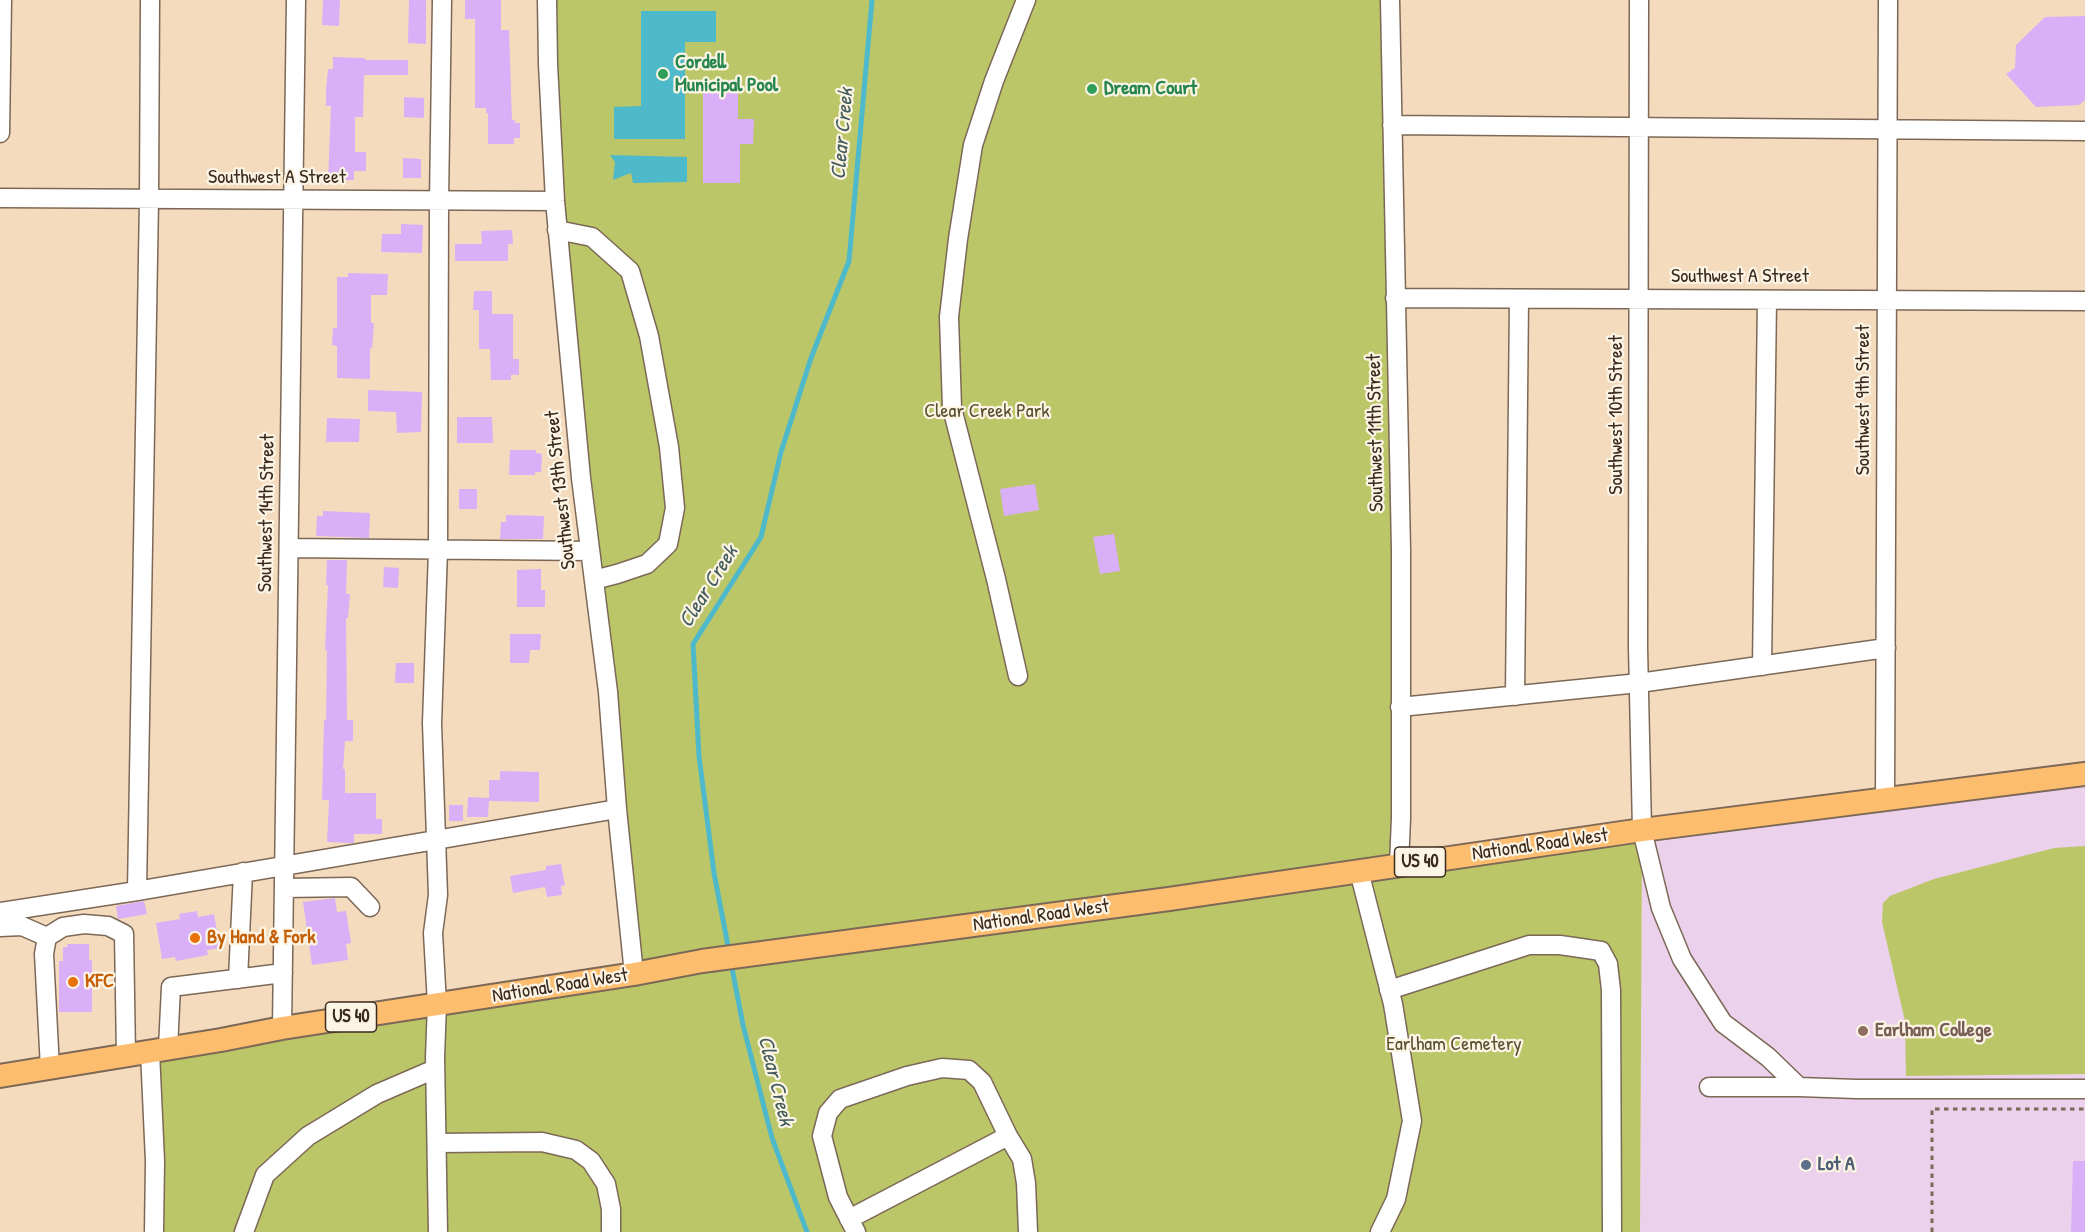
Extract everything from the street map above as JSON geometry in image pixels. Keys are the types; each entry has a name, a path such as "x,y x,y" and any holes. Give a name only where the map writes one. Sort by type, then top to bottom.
{"main road":[{"name":"National Road West","path":"0,1076 282,1028 634,974 702,961 1169,899 1642,830 2085,774"}],"street":[{"path":"0,133 2,0"},
{"path":"137,891 149,200 150,0"},
{"name":"Southwest 14th Street","path":"282,1028 296,0"},
{"path":"438,1232 435,1069 437,1004 433,933 438,895 432,723 438,550 442,0"},
{"name":"Southwest 13th Street","path":"547,0 557,230 582,484 608,692 634,974"},
{"path":"1018,676 996,579 952,408 949,317 958,239 973,145 993,81 1026,0"},
{"name":"Southwest 11th Street","path":"1390,0 1401,550 1400,865"},
{"name":"Southwest 10th Street","path":"1639,0 1639,683 1642,830 1661,908 1682,959 1723,1023 1768,1057 1799,1087"},
{"name":"Southwest 9th Street","path":"1886,800 1888,0"},
{"path":"1392,125 2085,131"},
{"name":"Southwest A Street","path":"0,198 555,201"},
{"path":"557,230 592,237 630,271 649,336 669,447 675,508 668,544 647,564 594,579"},
{"name":"Southwest A Street","path":"1395,298 2085,301"},
{"path":"1515,696 1519,299"},
{"path":"1762,666 1767,300"},
{"path":"289,548 590,551"},
{"path":"1400,707 1639,683 1886,648"},
{"path":"0,912 137,891 617,809"},
{"path":"1359,871 1389,990 1412,1121 1396,1199 1380,1232"},
{"path":"238,979 243,872"},
{"path":"284,888 351,887 370,907"},
{"path":"50,1068 44,954 47,937 63,927 84,924 108,926 124,934 126,1055"},
{"path":"0,927 22,926 47,937"},
{"path":"1389,990 1529,945 1560,945 1601,951 1608,964 1611,990 1612,1232"},
{"path":"154,1232 159,1050 171,987 283,973"},
{"path":"1008,1136 853,1225 838,1197 822,1136 828,1113 840,1099 907,1076 942,1068 969,1070 982,1082 1008,1136 1022,1159 1026,1183 1028,1232"},
{"path":"244,1232 265,1175 308,1136 377,1094 435,1069"},
{"path":"1709,1087 2085,1089"},
{"path":"437,1143 542,1142 576,1150 591,1161 606,1184 611,1209 611,1232"}],"path":[{"path":"1932,1232 1932,1109 2085,1109"}],"shaded area":[{"name":"Earlham College","path":"2085,774 2085,1232 1640,1232 1642,830"}],"green space":[{"name":"Clear Creek Park","path":"548,0 1390,0 1399,864 1642,830 1640,1232 159,1232 161,1050 634,974 581,478"},
{"path":"2085,846 2085,1074 1906,1076 1905,1021 1882,922 1883,903 1890,896 1934,879 2054,848"}],"water":[{"name":"Cordell Municipal Pool","path":"641,11 716,11 716,42 685,42 685,139 614,139 614,107 641,106"},
{"path":"610,155 687,157 687,182 633,183 631,173 613,180 615,162"}],"building":[{"path":"323,0 340,0 339,26 322,25"},
{"path":"409,0 426,0 426,44 408,43"},
{"path":"465,0 501,0 501,30 509,30 512,120 520,123 520,138 514,138 514,144 488,144 488,113 486,113 486,108 475,108 475,19 465,19"},
{"path":"2085,16 2085,100 2079,105 2036,107 2006,74 2015,68 2016,45 2045,17"},
{"path":"333,57 408,60 408,75 364,75 363,117 355,117 355,152 366,152 366,171 354,171 354,180 328,180 331,106 326,106 326,90 328,69 333,69"},
{"path":"703,80 738,80 738,119 754,119 753,144 740,144 740,183 703,183"},
{"path":"404,97 424,98 424,118 404,117"},
{"path":"403,158 421,159 421,178 403,178"},
{"path":"401,224 423,225 422,253 381,252 382,234 401,234"},
{"path":"512,230 513,244 508,244 508,261 455,261 455,244 482,244 481,231"},
{"path":"348,273 388,274 387,295 371,295 371,323 374,323 372,348 370,348 370,379 337,378 337,346 332,345 333,328 337,328 337,277 348,277"},
{"path":"474,291 492,291 492,314 513,314 513,359 519,359 519,375 511,375 511,380 491,380 490,349 479,349 479,310 473,310"},
{"path":"368,390 422,392 421,432 397,433 396,412 368,411"},
{"path":"457,417 492,417 493,443 457,443"},
{"path":"327,418 360,419 359,442 326,442"},
{"path":"510,450 536,450 536,453 542,454 541,472 535,472 535,475 509,475"},
{"path":"1035,484 1039,510 1004,516 1000,489"},
{"path":"459,489 477,489 477,509 459,509"},
{"path":"323,511 370,513 369,538 316,536 317,516 323,516"},
{"path":"506,515 544,516 543,539 500,539 501,522 506,522"},
{"path":"1114,534 1120,571 1100,574 1093,537"},
{"path":"327,560 347,560 346,594 350,594 348,618 346,618 347,720 353,720 353,741 345,741 343,769 345,769 345,793 376,793 376,819 382,819 382,834 354,834 354,843 327,842 329,800 322,800 324,720 326,720"},
{"path":"384,567 399,568 398,588 383,587"},
{"path":"541,569 541,590 545,590 545,607 517,607 517,570"},
{"path":"510,634 541,634 540,650 530,650 529,663 510,663"},
{"path":"396,663 414,663 414,683 395,683"},
{"path":"500,771 539,772 539,802 489,801 488,817 467,817 468,797 489,798 489,780 500,780"},
{"path":"449,805 463,805 463,821 449,821"},
{"path":"561,864 565,885 561,886 562,895 547,897 545,887 513,893 510,876 546,870 546,866"},
{"path":"335,898 337,912 346,911 351,943 346,944 348,960 312,965 303,902"},
{"path":"144,901 147,914 118,919 116,906"},
{"path":"197,911 198,917 214,914 220,948 207,950 208,955 176,961 175,957 162,959 156,923 180,919 179,914"},
{"path":"67,944 89,944 89,960 92,960 92,1012 59,1012 59,961 63,961 63,947 68,947"},
{"path":"2073,1161 2085,1161 2085,1232 2071,1232"}],"waterway":[{"name":"Clear Creek","path":"729,951 714,873 699,756 693,644 761,537 781,452 811,358 849,261 872,0"},
{"name":"Clear Creek","path":"731,963 743,1025 772,1138 807,1232"}],"place":[{"name":"Cordell Municipal Pool","path":"663,74"},
{"name":"Dream Court","path":"1092,89"},
{"name":"By Hand & Fork","path":"195,938"},
{"name":"KFC","path":"73,982"},
{"name":"Earlham College","path":"1863,1031"},
{"name":"Lot A","path":"1806,1165"}],"park label":[{"name":"Earlham Cemetery","path":"1454,1045"}]}
